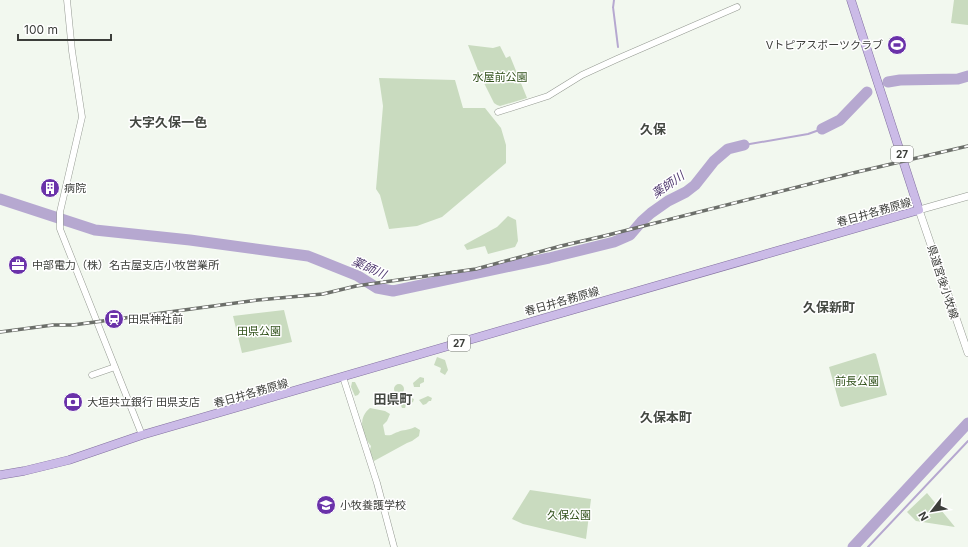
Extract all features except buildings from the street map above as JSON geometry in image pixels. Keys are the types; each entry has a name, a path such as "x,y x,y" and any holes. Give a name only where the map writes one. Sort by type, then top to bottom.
{"main road":[{"name":"春日井各務原線","path":"0,476 69,460 142,435 919,210 851,0"},
{"path":"919,210 968,196"},
{"name":"県道宮後小牧線","path":"919,210 968,353"}],"street":[{"path":"67,0 72,51 82,117 60,212 60,229 142,435"},
{"path":"498,112 548,96 582,75 737,7"},
{"path":"92,376 115,367"},
{"path":"343,377 377,483 394,547"}],"green space":[{"path":"954,0 968,0 968,25 951,23"},
{"name":"水屋前公園","path":"468,45 493,48 500,46 506,58 510,56 527,98 500,106 494,103 479,73"},
{"path":"379,78 455,80 463,108 485,108 501,128 506,145 506,163 442,217 417,226 389,229 380,195 376,189 383,106"},
{"path":"508,216 516,220 518,241 515,247 488,254 485,246 467,250 464,245 497,227"},
{"name":"田県公園","path":"284,310 292,342 242,353 233,316"},
{"name":"前長公園","path":"874,353 876,354 887,395 842,407 840,406 829,367"},
{"path":"437,357 445,360 448,370 445,375 440,372 441,368 434,365"},
{"path":"420,377 424,378 424,382 420,384 420,387 414,387 413,383"},
{"path":"352,382 355,382 360,392 355,396 351,387"},
{"path":"397,384 401,384 404,389 401,394 397,394 394,391 394,387"},
{"path":"407,395 414,399 413,402 406,405 405,408 402,408 400,403 403,401 404,396"},
{"path":"428,396 432,398 431,401 423,405 419,400"},
{"path":"370,408 385,411 390,414 387,421 383,425 385,435 391,435 415,427 420,430 419,436 374,461 369,453 371,446 365,437 362,427 363,417"},
{"name":"久保公園","path":"530,490 591,499 586,539 523,524 512,519"},
{"path":"927,493 955,527 916,521 907,512"}],"waterway":[{"path":"614,0 613,8 618,47"},
{"name":"薬師川","path":"888,82 900,80 958,79 968,76"},
{"name":"薬師川","path":"822,129 840,120 867,92"},
{"path":"744,145 808,134 822,129"},
{"name":"薬師川","path":"0,199 95,230 190,240 308,256 358,276 377,288 393,291 549,258 614,242 630,235 651,213 695,185 714,161 728,149 744,145"},
{"path":"853,547 968,423"},
{"path":"868,547 968,441"}],"railway":[{"path":"0,332 53,325 73,325 258,300 323,294 356,286 476,269 561,246 853,173 968,146"}],"place":[{"name":"Vトピアスポーツクラブ","path":"897,45"},
{"name":"病院","path":"50,188"},
{"name":"中部電力（株）名古屋支店小牧営業所","path":"18,265"},
{"name":"田県神社前","path":"114,319"},
{"name":"大垣共立銀行 田県支店","path":"73,402"},
{"name":"小牧養護学校","path":"326,505"}],"district":[{"name":"大字久保一色","path":"168,122"},
{"name":"久保","path":"653,129"},
{"name":"久保新町","path":"829,307"},
{"name":"田県町","path":"393,399"},
{"name":"久保本町","path":"666,417"}]}
